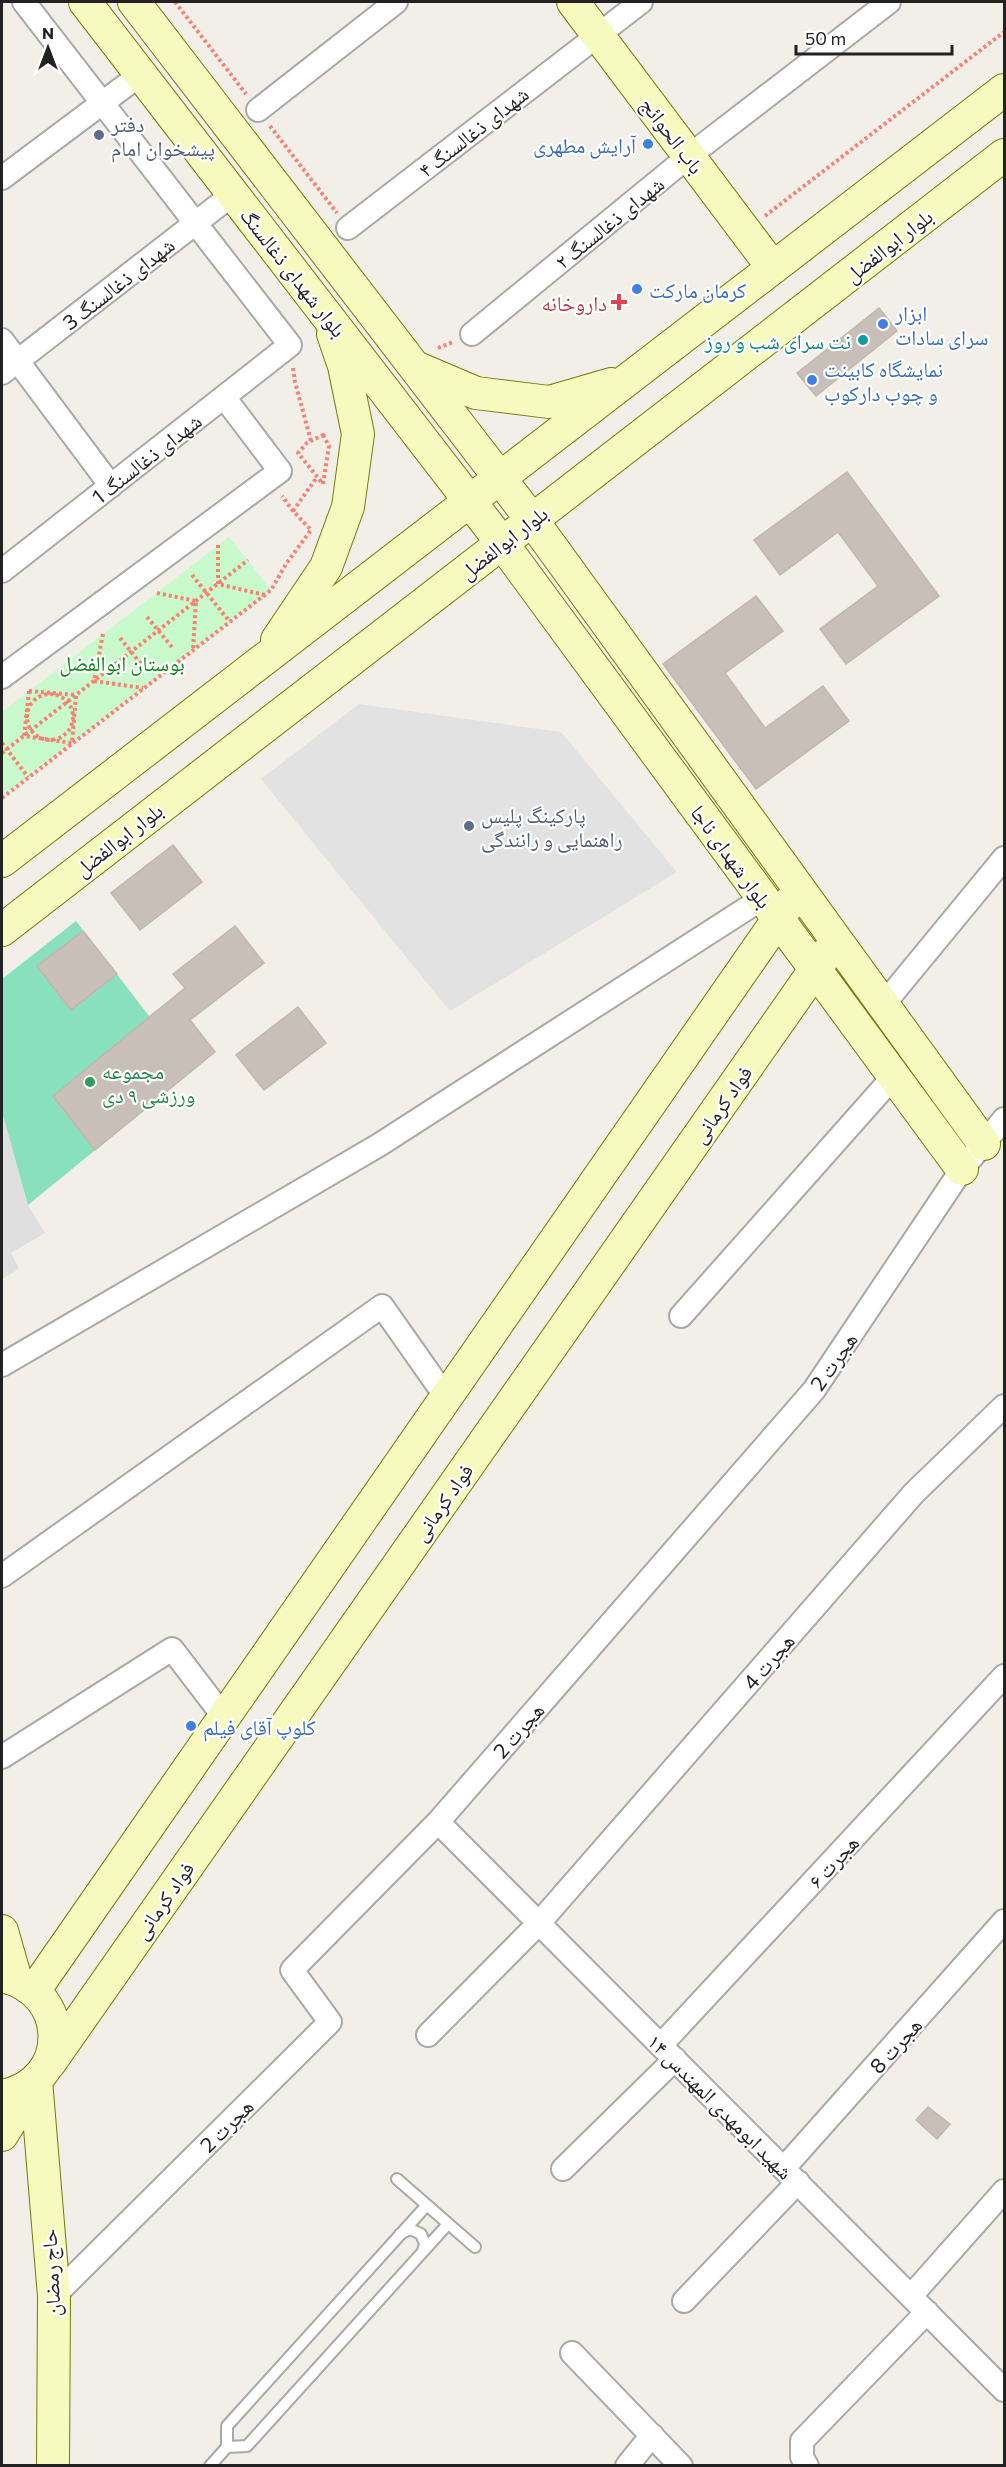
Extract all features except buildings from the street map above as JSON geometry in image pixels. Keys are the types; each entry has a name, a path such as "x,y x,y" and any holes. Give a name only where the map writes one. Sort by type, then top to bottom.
{"street":[{"path":"24,2 290,345"},
{"name":"بلوار شهدای ذغالسنگ","path":"86,2 502,543"},
{"name":"بلوار شهدای ذغالسنگ","path":"134,2 532,520"},
{"path":"258,110 396,2"},
{"name":"باب الحوائج","path":"573,2 773,268"},
{"name":"شهدای ذغالسنگ ۴","path":"348,228 641,2"},
{"name":"شهدای ذغالسنگ ۲","path":"472,334 689,156 889,2"},
{"path":"2,178 141,74"},
{"path":"2,861 1005,90"},
{"name":"بلوار ابوالفضل","path":"2,930 1005,154"},
{"name":"شهدای ذغالسنگ 3","path":"9,367 234,194"},
{"path":"264,660 326,567 348,507 358,434 344,366 328,316"},
{"path":"2,340 9,367 111,486"},
{"name":"شهدای ذغالسنگ 1","path":"2,571 290,345"},
{"path":"411,363 476,393 549,402 630,379"},
{"path":"2,677 280,471 224,397"},
{"name":"بلوار شهدای ناجا","path":"532,520 984,1144"},
{"name":"بلوار شهدای ناجا","path":"502,543 962,1169"},
{"path":"883,1005 1005,858"},
{"path":"2,1365 379,1145 799,889"},
{"path":"17,1982 224,1717 446,1397 771,908"},
{"name":"فواد کرمانی","path":"2,2135 42,2072 836,940"},
{"path":"681,1316 894,1076"},
{"name":"هجرت 2","path":"54,2296 330,2022 292,1970 438,1822 814,1390 962,1169 1005,1119"},
{"path":"2,1576 382,1306 446,1397"},
{"name":"هجرت 4","path":"428,2035 539,1923 914,1493 1005,1406"},
{"path":"2,1757 172,1649 224,1717"},
{"name":"هجرت ۶","path":"563,2169 1005,1676"},
{"name":"شهید ابومهدی المهندس ۱۴","path":"438,1822 1005,2390"},
{"name":"هجرت 8","path":"684,2301 1005,1921"},
{"path":"2,1931 17,1982 44,2000 54,2025 54,2045 42,2072 15,2094 2,2096"},
{"name":"حاج رمضان","path":"42,2072 54,2296 53,2466"},
{"path":"807,2466 802,2457 802,2441 919,2304 1005,2191"},
{"path":"572,2353 681,2466"},
{"path":"627,2466 652,2435"}],"lane":[{"path":"397,2179 475,2247"},
{"path":"210,2466 227,2447 226,2426 427,2205"},
{"path":"227,2447 247,2446 448,2224"},
{"path":"400,2234 410,2229 421,2234 425,2244 421,2254"}],"path":[{"path":"745,232 1005,32"},
{"path":"411,363 472,334"},
{"path":"290,345 295,382 311,441"},
{"path":"323,435 329,446 323,484 298,453 311,441 323,435"},
{"path":"2,798 271,590 285,564 311,530 293,512 278,490 280,471"},
{"path":"293,512 317,477"},
{"path":"218,545 218,584"},
{"path":"2,753 248,560"},
{"path":"192,574 230,622"},
{"path":"218,584 265,595"},
{"path":"157,592 196,601"},
{"path":"193,650 196,601"},
{"path":"147,617 172,647"},
{"path":"94,681 103,634"},
{"path":"120,638 145,669"},
{"path":"94,681 143,688"},
{"path":"29,691 76,695"},
{"path":"29,691 35,699"},
{"path":"24,736 29,691"},
{"path":"52,693 68,701 74,719 65,735 48,740 31,730 26,714 35,699 52,693"},
{"path":"72,743 76,695"},
{"path":"65,735 72,743"},
{"path":"24,736 72,743"},
{"path":"2,743 28,777"}],"shaded area":[{"name":"پارکینگ پلیس راهنمایی و رانندگی","path":"359,704 561,732 677,872 450,1011 261,779"},
{"path":"2,1112 28,1205 45,1233 11,1253 19,1269 2,1279"}],"green space":[{"name":"بوستان ابوالفضل","path":"229,537 271,590 2,797 2,712"},
{"name":"مجموعه ورزشی ۹ دی","path":"76,921 149,1016 173,998 215,1052 28,1205 2,1112 2,979"}],"place":[{"name":"دفتر پیشخوان امام","path":"99,135"},
{"name":"آرایش مطهری","path":"648,144"},
{"name":"کرمان مارکت","path":"637,289"},
{"name":"داروخانه","path":"619,302"},
{"name":"ابزار سرای سادات","path":"883,324"},
{"name":"نت سرای شب و روز","path":"863,340"},
{"name":"نمایشگاه کابینت و چوب دارکوب","path":"812,380"},
{"name":"پارکینگ پلیس راهنمایی و رانندگی","path":"469,826"},
{"name":"مجموعه ورزشی ۹ دی","path":"90,1082"},
{"name":"کلوپ آقای فیلم","path":"191,1726"}]}
